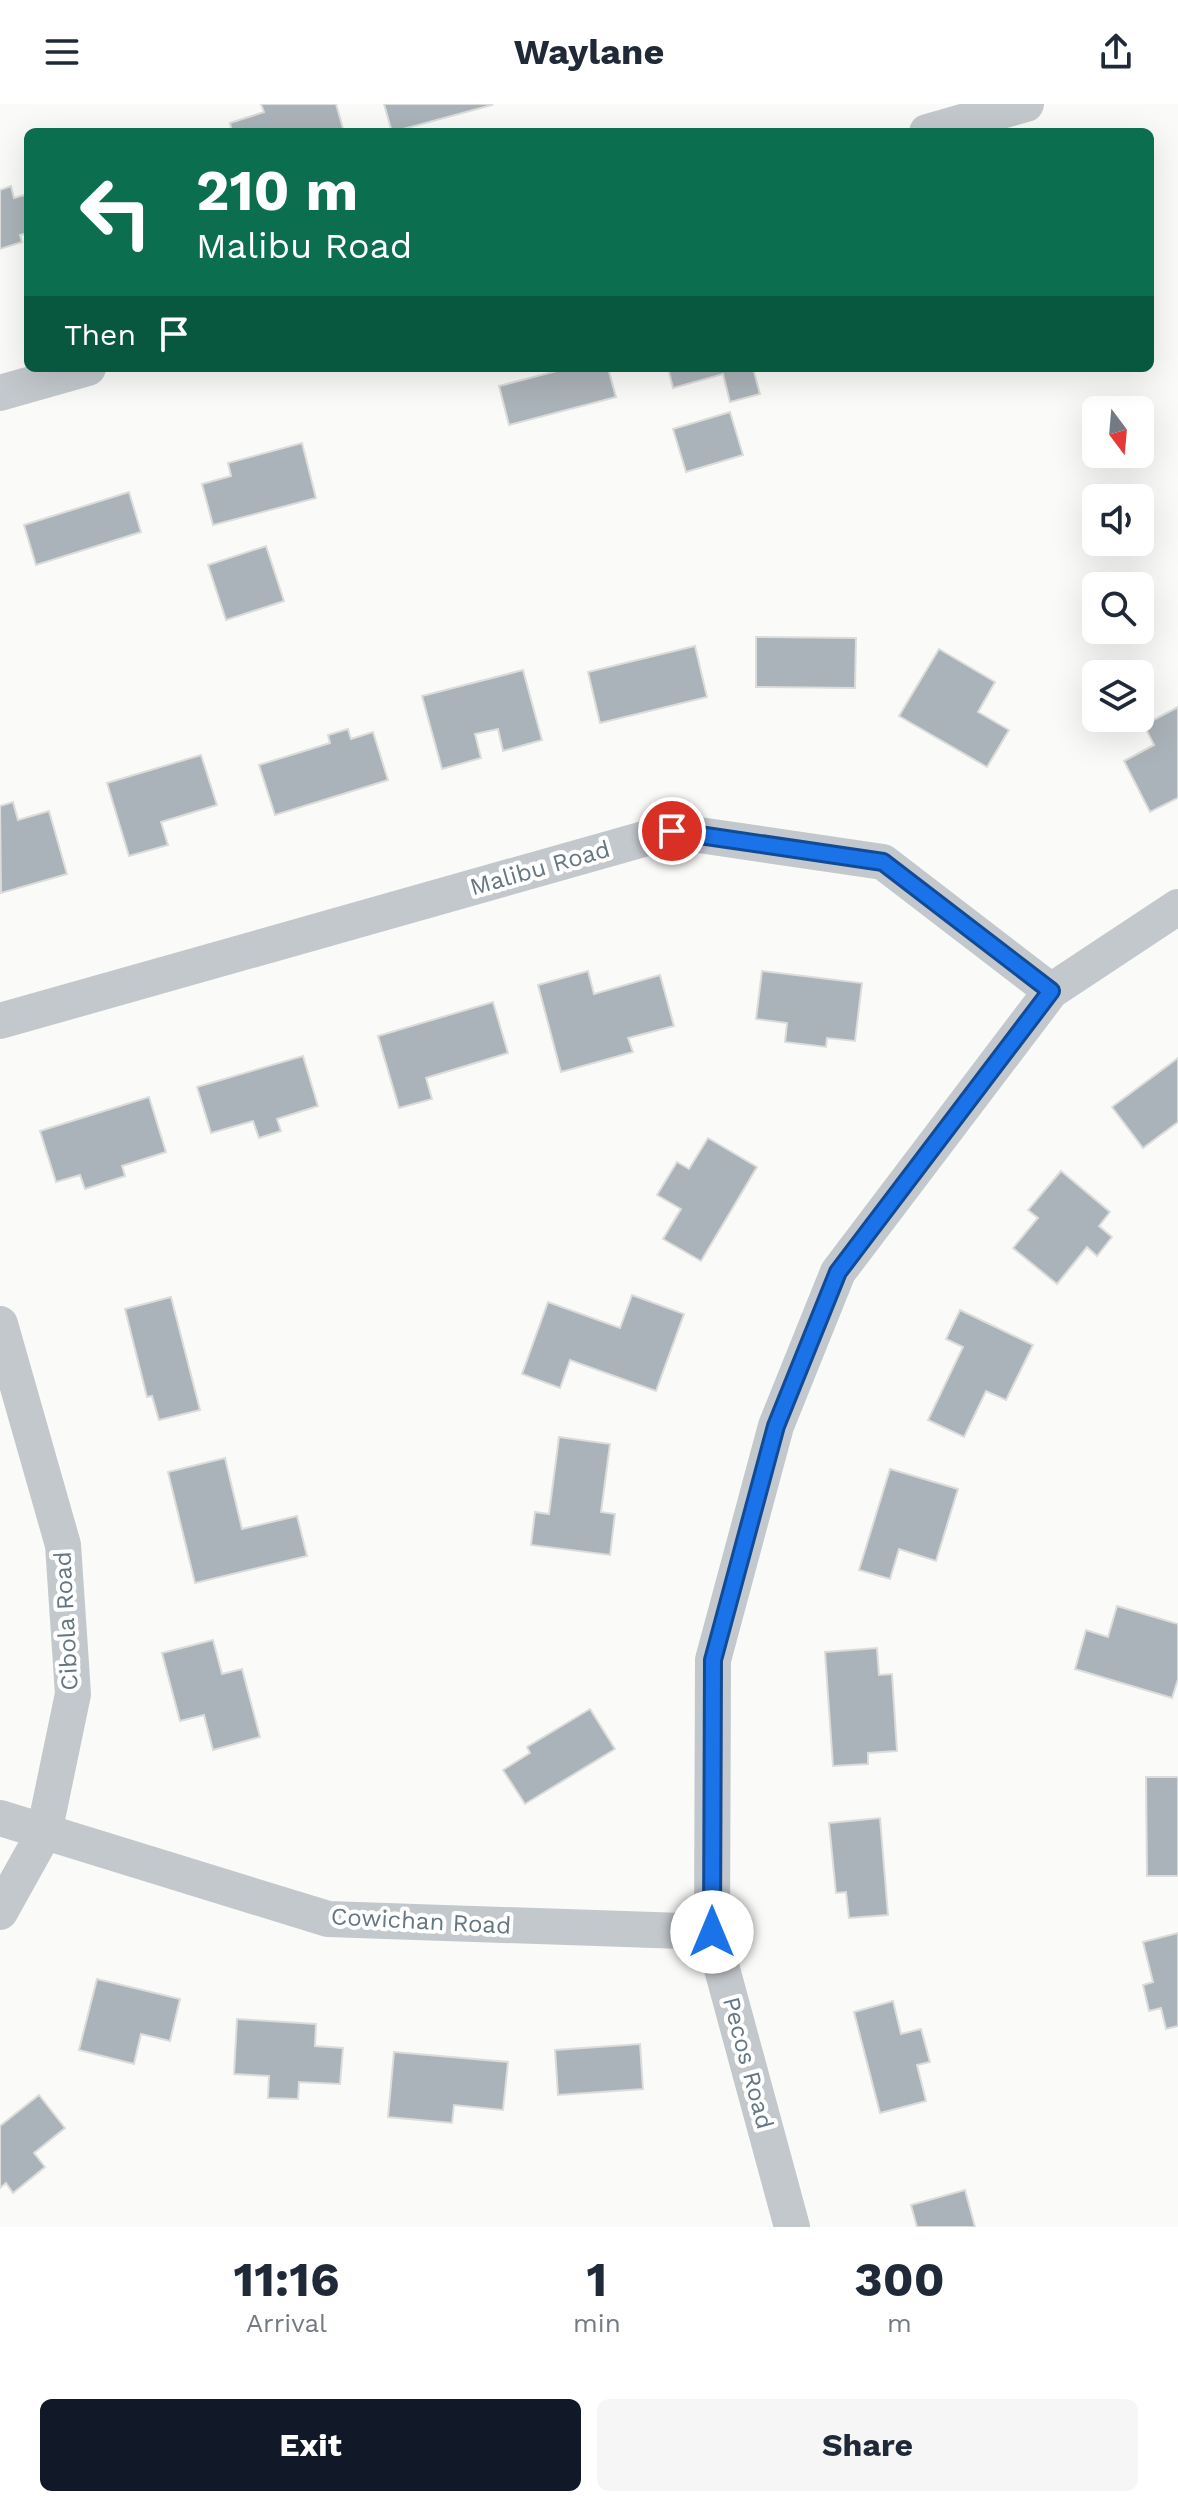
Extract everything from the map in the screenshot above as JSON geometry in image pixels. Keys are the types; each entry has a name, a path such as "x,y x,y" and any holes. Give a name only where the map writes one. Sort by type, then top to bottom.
{"street":[{"path":"941,128 1026,104"},
{"path":"0,393 74,372"},
{"name":"Malibu Road","path":"0,1021 672,831 883,862 1051,991"},
{"name":"Pecos Road","path":"792,2227 712,1932 713,1660 776,1426 838,1272 1051,991 1178,907"},
{"name":"Cibola Road","path":"0,1324 63,1545 73,1694 44,1833 0,1912"},
{"name":"Cowichan Road","path":"0,1818 328,1919 712,1932"}],"building":[{"path":"261,104 336,104 343,128 231,128 230,123 264,112"},
{"path":"384,104 492,105 407,128 391,128"},
{"path":"11,186 14,198 24,195 24,234 20,235 22,242 0,249 0,190"},
{"path":"553,372 609,372 616,397 509,425 499,386"},
{"path":"669,372 754,372 760,394 730,402 723,374 673,388"},
{"path":"730,412 743,455 686,472 673,429"},
{"path":"302,443 316,498 213,525 202,484 231,476 228,463"},
{"path":"129,492 141,532 36,565 24,525"},
{"path":"266,546 284,601 226,620 208,565"},
{"path":"756,637 856,638 855,688 756,687"},
{"path":"695,646 707,697 600,723 588,672"},
{"path":"939,649 995,682 978,712 1009,730 987,767 899,716"},
{"path":"523,670 542,740 503,751 498,729 475,734 481,758 442,769 422,696"},
{"path":"1178,707 1178,798 1150,812 1124,761 1154,745 1148,732 1154,732 1154,720"},
{"path":"348,729 351,739 373,732 388,780 275,815 259,765 330,743 328,735"},
{"path":"201,755 217,805 161,822 168,845 129,856 107,783"},
{"path":"13,802 18,820 49,811 67,874 1,893 0,806"},
{"path":"588,971 594,994 660,975 674,1026 628,1038 633,1052 561,1072 538,985"},
{"path":"762,971 862,983 855,1041 827,1038 826,1047 785,1042 787,1023 756,1019"},
{"path":"493,1002 508,1053 426,1078 432,1099 399,1108 378,1036"},
{"path":"303,1056 318,1106 277,1119 281,1131 259,1138 253,1121 211,1133 197,1087"},
{"path":"1178,1058 1178,1122 1143,1148 1112,1107"},
{"path":"149,1097 166,1152 122,1166 125,1176 85,1189 80,1175 56,1182 40,1131"},
{"path":"708,1138 757,1167 701,1261 663,1239 681,1209 657,1195 677,1162 689,1169"},
{"path":"1061,1171 1110,1212 1099,1226 1112,1237 1097,1256 1087,1247 1057,1284 1013,1248 1038,1218 1028,1210"},
{"path":"632,1295 684,1314 656,1391 570,1360 560,1388 522,1374 548,1302 620,1328"},
{"path":"171,1297 200,1410 159,1420 152,1396 147,1397 125,1309"},
{"path":"960,1310 1033,1345 1006,1400 986,1391 964,1437 928,1420 963,1347 946,1339"},
{"path":"559,1437 610,1444 601,1512 615,1514 610,1555 531,1545 535,1512 549,1514"},
{"path":"225,1458 242,1529 297,1516 307,1556 195,1583 168,1472"},
{"path":"890,1469 958,1489 936,1561 899,1549 890,1579 859,1570"},
{"path":"1117,1606 1178,1624 1178,1679 1172,1698 1075,1669 1086,1630 1108,1637"},
{"path":"213,1640 222,1674 242,1669 260,1737 213,1750 204,1715 180,1721 162,1653"},
{"path":"877,1648 879,1675 892,1674 897,1751 868,1753 868,1764 833,1766 825,1652"},
{"path":"590,1709 615,1749 525,1804 503,1770 530,1753 527,1747"},
{"path":"1146,1777 1178,1777 1178,1876 1147,1876"},
{"path":"880,1818 888,1915 849,1918 846,1892 836,1893 829,1823"},
{"path":"1178,1933 1178,2026 1166,2029 1161,2008 1149,2011 1143,1985 1153,1982 1143,1942"},
{"path":"97,1979 180,1999 170,2041 141,2034 134,2064 79,2050"},
{"path":"893,2001 901,2034 921,2029 930,2062 917,2065 926,2101 880,2113 854,2012"},
{"path":"237,2019 316,2024 315,2046 343,2048 340,2084 299,2082 298,2099 268,2098 269,2076 234,2074"},
{"path":"640,2044 643,2089 558,2095 555,2050"},
{"path":"394,2052 508,2062 503,2110 454,2105 452,2123 388,2117"},
{"path":"39,2095 65,2128 34,2153 45,2167 13,2193 6,2183 0,2188 0,2126"},
{"path":"965,2190 975,2227 917,2227 911,2205"}],"route":[{"path":"672,831 883,862 1051,991 838,1272 776,1426 713,1660 712,1932"}]}
